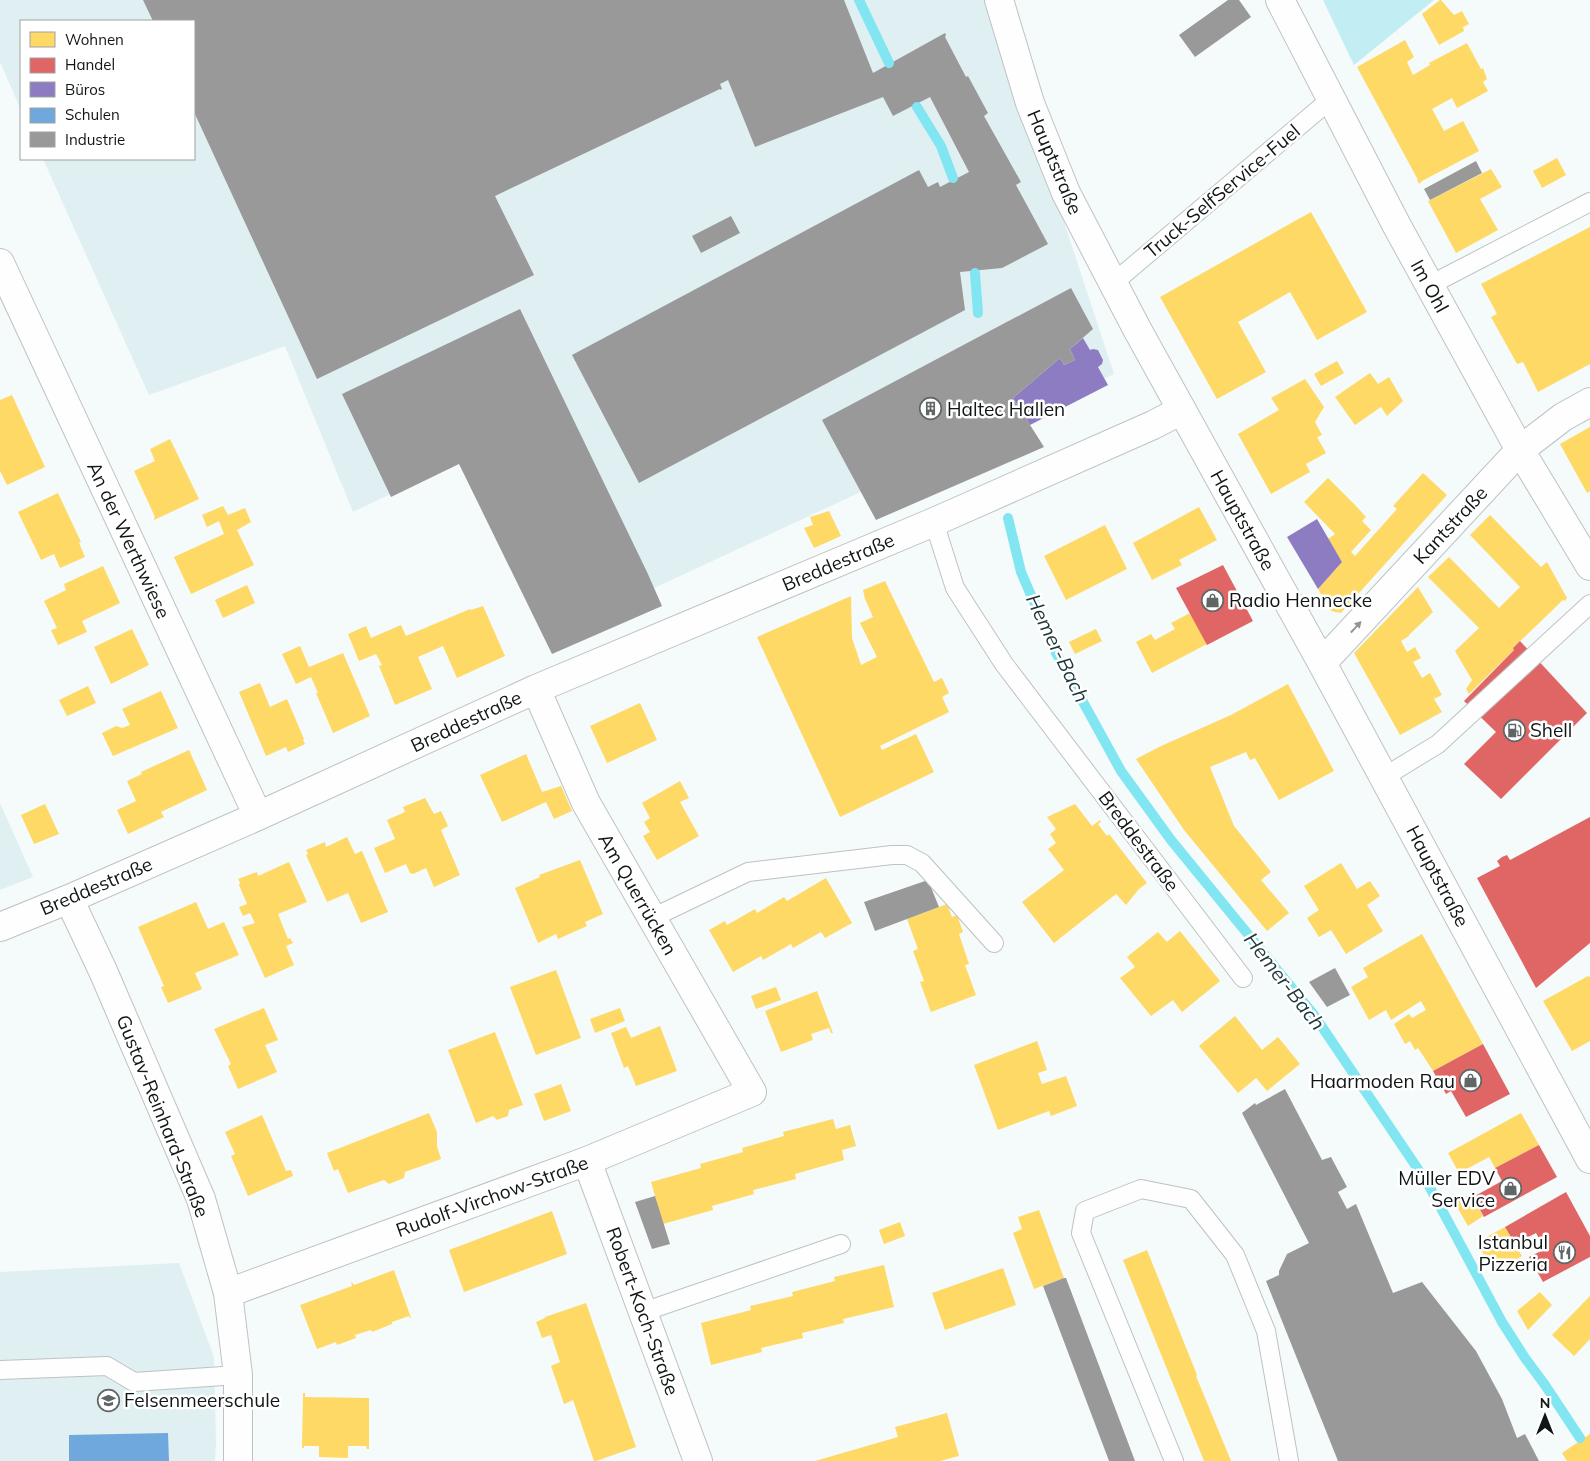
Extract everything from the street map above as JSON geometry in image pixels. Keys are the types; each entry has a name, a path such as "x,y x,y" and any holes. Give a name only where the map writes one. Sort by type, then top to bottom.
{"street":[{"name":"Hauptstraße","path":"999,0 1030,103 1066,194 1112,284 1322,662 1590,1159"},
{"name":"Im Ohl","path":"1280,0 1397,226 1520,450 1590,566"},
{"name":"An der Werthwiese","path":"0,263 258,816"},
{"name":"Kantstraße","path":"1322,662 1520,450 1563,417 1590,402"},
{"name":"Breddestraße","path":"0,927 69,899 258,816 536,689 934,522 1153,425 1182,410"},
{"name":"Am Querrücken","path":"536,689 586,803 752,1092"},
{"name":"Gustav-Reinhard-Straße","path":"69,899 103,971 201,1199 228,1293 238,1375 238,1461"},
{"name":"Rudolf-Virchow-Straße","path":"228,1293 587,1161 752,1092"},
{"name":"Robert-Koch-Straße","path":"587,1161 698,1461"}],"lane":[{"name":"Truck-SelfService-Fuel","path":"1112,284 1331,99"},
{"path":"1430,285 1590,202"},
{"name":"Breddestraße","path":"934,522 955,588 1004,664 1243,978"},
{"path":"1384,776 1438,744 1590,604"},
{"path":"652,918 748,872 892,855 907,855 922,863 994,943"},
{"path":"1174,1461 1081,1233 1085,1211 1141,1189 1191,1199 1235,1255 1266,1331 1289,1461"},
{"path":"643,1312 841,1244"},
{"path":"0,1370 107,1366 134,1382 238,1375"}],"shaded area":[{"path":"0,0 991,0 1114,374 562,631 474,454 353,512 285,346 149,395 43,160 195,160 195,20 20,20 20,108 0,62"},
{"path":"1323,0 1434,0 1354,65"},
{"path":"0,803 33,877 0,890"},
{"name":"Felsenmeerschule","path":"179,1263 214,1357 215,1461 0,1461 0,1272"}],"building: Wohnen":[{"path":"1440,0 1454,15 1462,11 1469,24 1463,27 1464,31 1439,45 1422,14"},
{"path":"1405,40 1414,57 1407,62 1413,75 1430,65 1429,63 1467,43 1481,69 1483,68 1487,79 1483,82 1488,91 1457,108 1452,98 1432,109 1444,131 1463,121 1479,151 1419,184 1357,67"},
{"path":"1557,158 1566,175 1542,188 1533,171"},
{"path":"1491,169 1502,187 1480,199 1498,230 1456,253 1428,201"},
{"path":"1311,212 1367,312 1317,340 1290,292 1238,322 1266,372 1217,399 1160,297"},
{"path":"1590,227 1590,364 1538,392 1523,362 1517,364 1491,317 1497,314 1481,284"},
{"path":"1337,361 1344,373 1321,386 1314,374"},
{"path":"1370,373 1378,384 1389,377 1403,401 1387,416 1381,407 1355,425 1335,397"},
{"path":"1305,379 1324,407 1315,422 1322,435 1317,437 1326,453 1306,464 1310,472 1271,494 1238,434 1279,410 1271,398"},
{"path":"12,395 45,467 7,485 0,471 0,400"},
{"path":"1590,427 1590,491 1587,493 1560,444"},
{"path":"170,439 199,499 154,520 155,517 134,471 155,461 150,449"},
{"path":"1423,473 1447,495 1341,613 1331,611 1318,589 1342,562 1328,539 1335,534 1304,502 1328,478 1356,506 1366,517 1362,521 1371,530 1351,552 1355,556 1397,509 1393,506"},
{"path":"58,493 81,542 79,543 85,557 60,568 54,554 41,560 18,512"},
{"path":"223,506 228,515 245,508 251,522 237,530 254,565 191,594 174,557 224,534 219,521 207,527 202,515"},
{"path":"1199,507 1217,540 1179,560 1182,565 1152,580 1133,543"},
{"path":"829,511 841,536 814,548 804,528 813,525 810,517"},
{"path":"1490,515 1541,567 1547,562 1567,598 1513,648 1514,650 1469,694 1466,689 1472,680 1455,651 1479,628 1428,577 1449,557 1499,608 1520,587 1470,535"},
{"path":"1105,525 1127,569 1066,600 1044,556"},
{"path":"103,566 120,603 82,621 87,632 58,645 51,630 57,628 44,601 66,590 64,584"},
{"path":"885,581 934,682 942,678 949,693 942,697 949,712 880,746 882,750 916,734 934,772 840,817 757,637 851,596 852,638 861,665 877,657 860,623 873,617 863,590"},
{"path":"247,585 255,603 223,618 215,600"},
{"path":"1418,587 1433,612 1409,636 1401,641 1407,652 1415,647 1421,658 1413,662 1422,678 1430,673 1442,695 1434,699 1442,712 1400,735 1354,653"},
{"path":"483,606 505,656 457,678 443,646 418,657 432,689 395,705 379,666 382,665 376,654 359,661 348,634 366,626 371,638 401,625 406,636 470,609"},
{"path":"1190,613 1207,644 1152,673 1136,642 1151,634 1155,640 1175,629 1171,623"},
{"path":"132,629 149,665 111,684 94,647"},
{"path":"1096,629 1102,641 1075,654 1069,642"},
{"path":"300,646 309,667 343,653 370,716 333,733 311,677 296,684 282,654"},
{"path":"260,683 270,707 287,699 305,744 288,752 286,747 266,756 239,692"},
{"path":"1288,684 1334,771 1279,800 1255,758 1250,760 1246,752 1210,767 1234,826 1271,872 1261,880 1289,913 1267,931 1184,830 1136,759 1231,715"},
{"path":"88,686 96,703 67,716 59,700"},
{"path":"161,691 178,728 113,756 102,733 116,726 122,728 130,725 122,709"},
{"path":"640,703 657,740 607,763 590,726"},
{"path":"189,750 207,790 161,812 164,817 128,834 117,810 136,801 127,781 142,774 141,772"},
{"path":"526,754 542,792 561,786 572,811 554,819 546,802 502,822 480,775"},
{"path":"680,781 689,798 680,802 699,836 657,860 643,836 650,832 644,822 650,818 642,803"},
{"path":"425,798 434,814 441,811 448,826 441,830 460,875 434,887 426,868 413,874 410,873 406,864 385,873 374,848 395,839 387,820 405,812 403,807"},
{"path":"45,804 59,834 34,844 21,815"},
{"path":"1075,804 1092,826 1100,820 1101,822 1098,824 1107,836 1109,834 1147,883 1139,889 1126,905 1116,894 1054,943 1022,902 1064,870 1048,849 1056,843 1050,834 1056,829 1047,817"},
{"path":"347,837 355,854 362,851 388,912 361,923 348,893 327,902 306,855 308,854 306,850 325,842 326,847"},
{"path":"580,860 603,914 585,922 587,926 558,939 556,934 538,943 515,888 540,877 539,875"},
{"path":"289,862 307,902 278,914 288,939 290,938 293,943 286,946 294,965 265,978 242,927 255,923 250,913 243,916 239,907 247,904 238,879 257,872 258,876"},
{"path":"1341,863 1357,889 1370,881 1380,896 1367,905 1383,931 1346,954 1331,930 1319,937 1307,918 1319,910 1304,886"},
{"path":"826,878 852,923 825,938 821,932 793,948 791,944 763,960 761,956 733,972 709,930 725,921 727,925 755,909 757,913 784,897 787,901"},
{"path":"196,902 208,929 224,922 239,955 195,973 202,989 168,1003 161,987 164,986 138,927"},
{"path":"947,904 952,917 957,915 963,932 959,934 969,964 965,965 976,995 931,1012 920,982 924,981 913,951 918,949 907,919"},
{"path":"1180,931 1220,981 1182,1012 1173,1000 1151,1016 1120,978 1135,967 1127,957 1158,932 1167,942"},
{"path":"1422,934 1483,1044 1433,1071 1418,1048 1415,1050 1410,1041 1405,1044 1394,1024 1409,1014 1412,1018 1426,1010 1421,1001 1391,1020 1386,1010 1369,1020 1351,987 1368,977 1363,968"},
{"path":"556,970 581,1038 536,1055 510,987"},
{"path":"1588,976 1590,977 1590,1041 1572,1051 1543,1001"},
{"path":"776,987 781,1000 756,1009 751,996"},
{"path":"817,991 833,1033 831,1033 829,1028 811,1034 813,1040 781,1052 765,1011"},
{"path":"264,1008 278,1040 265,1045 277,1072 238,1089 228,1066 231,1064 214,1029"},
{"path":"620,1008 625,1021 595,1033 590,1019"},
{"path":"1235,1016 1262,1050 1278,1037 1300,1064 1267,1091 1256,1078 1238,1093 1199,1046"},
{"path":"660,1026 677,1071 636,1086 628,1066 624,1068 611,1033 626,1027 631,1038"},
{"path":"495,1032 523,1105 509,1110 508,1116 497,1120 493,1116 476,1123 448,1050"},
{"path":"1037,1041 1047,1070 1038,1073 1042,1084 1066,1076 1077,1106 1051,1116 1049,1111 998,1130 974,1065"},
{"path":"561,1084 571,1111 544,1121 534,1094"},
{"path":"429,1113 437,1132 437,1146 441,1159 405,1172 404,1178 389,1184 384,1180 348,1193 338,1169 334,1171 327,1153"},
{"path":"1521,1113 1539,1145 1495,1168 1489,1157 1459,1173 1448,1153"},
{"path":"262,1115 286,1171 291,1170 293,1176 248,1196 231,1156 235,1154 225,1132"},
{"path":"833,1119 836,1129 850,1125 856,1146 842,1150 844,1160 795,1174 796,1179 753,1190 754,1194 712,1206 713,1210 663,1224 651,1182 701,1168 700,1164 743,1152 742,1148 784,1136 783,1132"},
{"path":"1466,1196 1473,1197 1483,1216 1468,1226 1454,1202"},
{"path":"1039,1210 1064,1278 1034,1289 1013,1233 1022,1229 1018,1217"},
{"path":"552,1211 567,1254 464,1292 449,1250"},
{"path":"900,1222 905,1236 884,1244 879,1230"},
{"path":"1505,1227 1522,1256 1493,1272 1477,1242"},
{"path":"1147,1250 1231,1461 1204,1461 1123,1260"},
{"path":"884,1265 894,1307 843,1319 844,1323 802,1333 803,1338 761,1348 762,1352 711,1365 701,1323 751,1310 750,1306 793,1296 792,1292 835,1281 834,1277"},
{"path":"1003,1268 1016,1305 945,1330 932,1293"},
{"path":"394,1270 411,1318 409,1316 372,1332 371,1330 355,1335 356,1338 337,1345 336,1342 317,1349 300,1305 352,1286 351,1281 354,1285"},
{"path":"1540,1292 1552,1305 1528,1330 1517,1311"},
{"path":"1590,1296 1590,1339 1574,1356 1552,1335"},
{"path":"586,1303 636,1447 596,1461 594,1461 573,1400 564,1404 551,1366 560,1362 551,1335 542,1338 536,1322"},
{"path":"303,1393 305,1393 305,1397 369,1398 369,1449 366,1446 348,1446 348,1458 319,1457 319,1446 304,1446 302,1448"},
{"path":"947,1413 959,1456 940,1461 815,1461 898,1437 895,1427"},
{"path":"1590,1434 1590,1461 1567,1461 1562,1453"}],"building: Handel":[{"name":"Radio Hennecke","path":"1223,565 1253,621 1207,645 1176,588"},
{"path":"1520,641 1587,713 1501,799 1464,764 1496,732 1464,701 1514,650 1513,648"},
{"path":"1590,817 1590,943 1536,988 1477,878 1500,866 1497,861 1502,857 1507,855 1510,860"},
{"name":"Haarmoden Rau","path":"1483,1044 1510,1094 1466,1117 1451,1091 1446,1094 1433,1071"},
{"name":"Müller EDV Service","path":"1539,1145 1557,1177 1484,1217 1473,1197 1502,1181 1495,1168"},
{"path":"1566,1192 1590,1236 1590,1257 1543,1282 1529,1257 1545,1249 1536,1233 1515,1244 1505,1227"}],"building: Büros":[{"path":"1083,338 1090,350 1098,350 1103,360 1102,364 1098,367 1108,385 1030,425 1013,398 1060,358 1064,365 1075,360 1070,349"},
{"path":"1317,519 1342,562 1318,589 1287,537"}],"building: Schulen":[{"path":"168,1433 169,1461 69,1461 69,1435"}],"building: Industrie":[{"path":"143,0 844,0 873,73 945,33 945,37 966,77 968,76 988,113 984,116 1021,182 1016,185 1048,244 1002,268 960,272 965,310 639,483 572,355 919,170 928,187 938,182 940,187 969,172 930,97 893,116 883,97 755,147 728,80 720,84 722,89 720,90 495,196 534,275 317,379 195,114 195,20 153,20"},
{"path":"1228,0 1239,0 1251,17 1195,57 1179,35"},
{"path":"1476,161 1482,173 1430,200 1424,189"},
{"path":"731,216 740,233 701,253 692,236"},
{"name":"Haltec Hallen","path":"1071,288 1093,329 1070,349 1075,360 1064,365 1060,358 1013,398 1044,447 876,520 822,420"},
{"path":"520,309 662,606 552,654 459,464 391,497 342,394"},
{"path":"928,880 939,907 875,931 864,902"},
{"path":"1335,968 1350,995 1327,1007 1309,982"},
{"path":"1285,1089 1322,1160 1331,1157 1347,1187 1338,1192 1347,1209 1356,1204 1393,1293 1422,1282 1476,1351 1502,1399 1517,1438 1525,1434 1539,1461 1338,1461 1266,1281 1279,1275 1287,1254 1309,1243 1242,1113 1255,1103 1256,1105"},
{"path":"655,1196 670,1244 652,1249 635,1202"},
{"path":"1066,1278 1135,1461 1109,1461 1043,1286"}],"waterway":[{"name":"Hemer-Bach","path":"859,0 889,63"},
{"name":"Hemer-Bach","path":"917,107 941,146 953,178"},
{"name":"Hemer-Bach","path":"975,273 978,313"},
{"name":"Hemer-Bach","path":"1008,518 1021,572 1055,651 1121,771 1171,840 1314,1015 1428,1184 1502,1322 1580,1438"}],"place":[{"name":"Haltec Hallen","path":"931,409"},
{"name":"Radio Hennecke","path":"1213,600"},
{"name":"Shell","path":"1514,730"},
{"name":"Haarmoden Rau","path":"1471,1081"},
{"name":"Müller EDV Service","path":"1511,1189"},
{"name":"Istanbul Pizzeria","path":"1564,1253"},
{"name":"Felsenmeerschule","path":"108,1400"}]}
